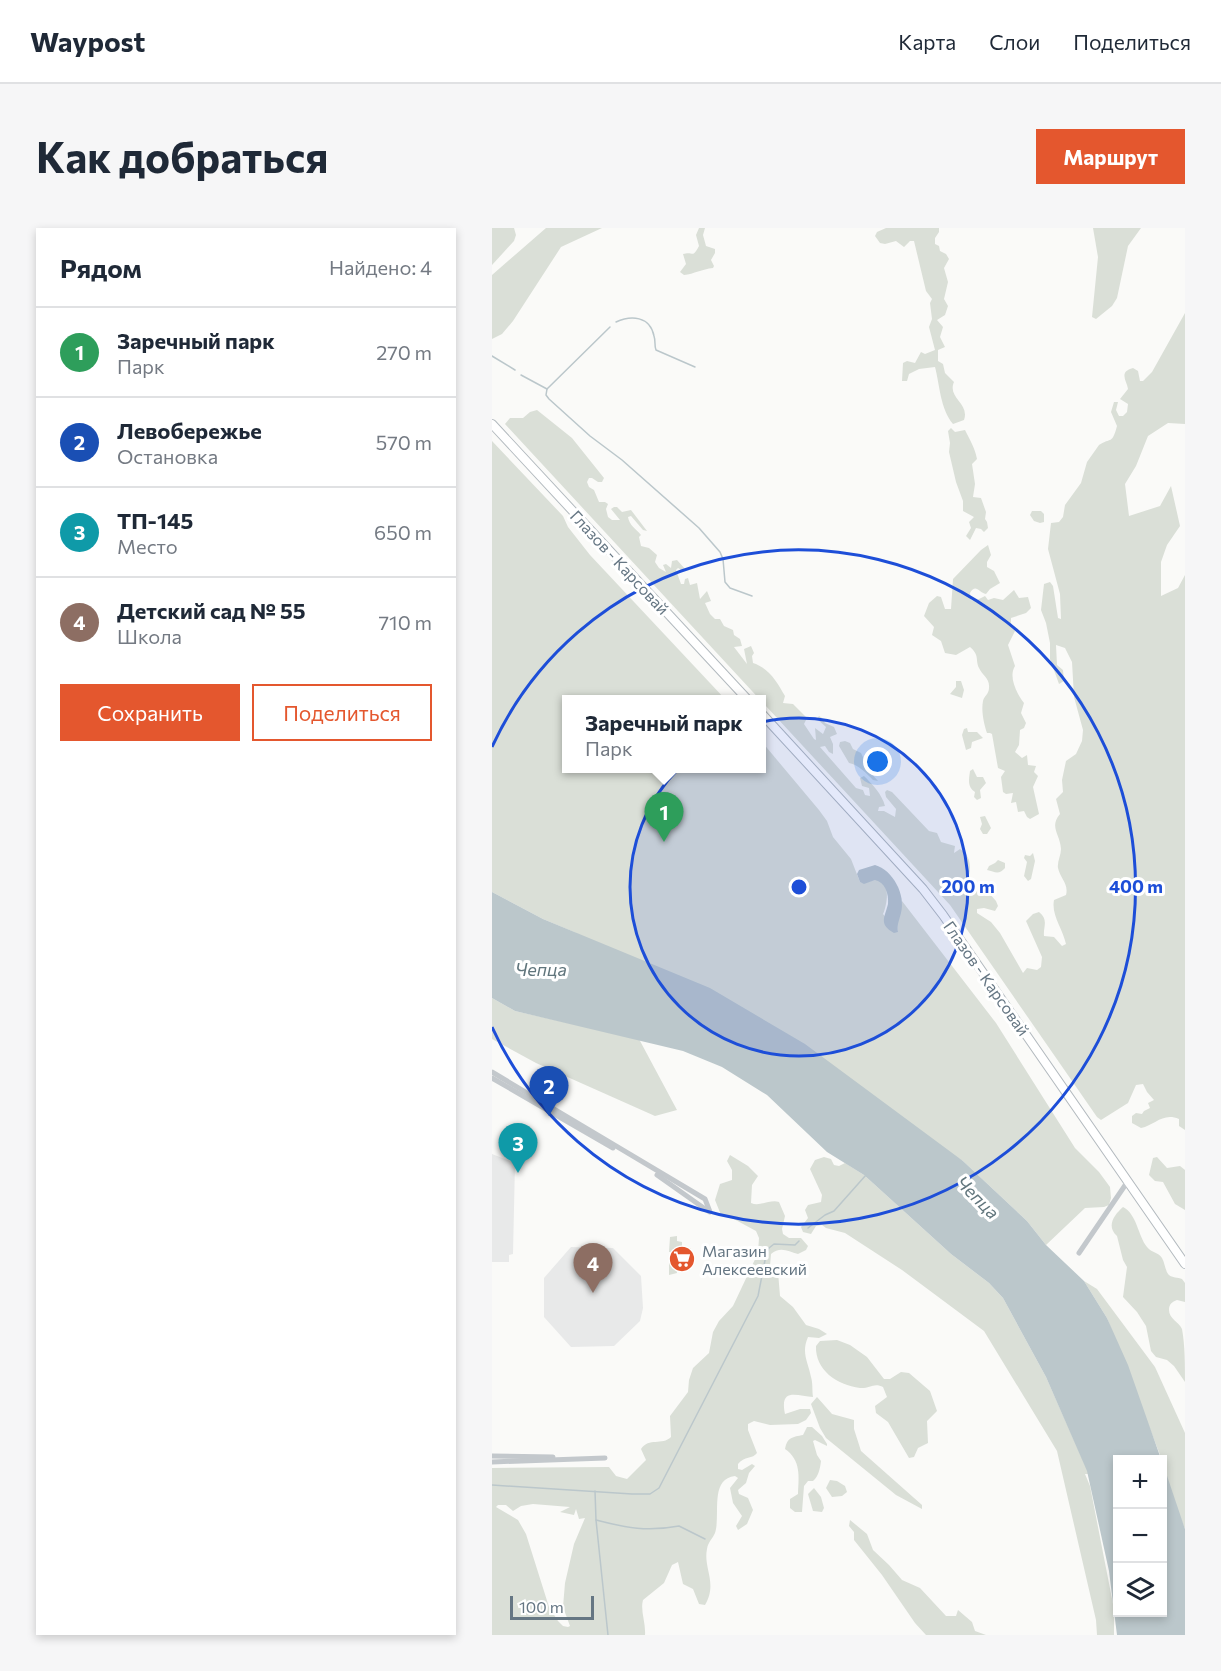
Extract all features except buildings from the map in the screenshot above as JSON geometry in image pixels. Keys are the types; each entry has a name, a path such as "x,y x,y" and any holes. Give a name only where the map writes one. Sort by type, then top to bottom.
{"main road":[{"name":"Глазов - Карсовай","path":"492,424 744,695"},
{"name":"Глазов - Карсовай","path":"766,718 935,904 1185,1264"}],"street":[{"path":"492,1072 705,1199 710,1212 659,1176 492,1078"},
{"path":"1079,1253 1128,1181"},
{"path":"492,1456 605,1458 492,1462"}],"shaded area":[{"path":"492,228 514,228 516,235 514,241 492,265"},
{"path":"546,228 602,228 561,247 513,321 502,334 492,339 492,275"},
{"path":"699,228 705,228 703,235 706,246 715,249 711,260 714,266 684,275 680,272 686,264 683,254 694,253 697,250 699,246 696,235"},
{"path":"886,228 939,228 935,244 949,259 944,268 948,282 944,299 948,306 945,315 937,320 943,327 940,337 945,347 938,350 938,361 943,364 945,373 954,382 953,392 964,409 964,420 953,424 949,418 943,404 935,367 919,369 909,374 907,381 902,381 903,363 907,361 915,363 921,352 925,354 935,350 929,327 932,319 930,303 932,299 926,291 914,241 910,241 904,247 896,241 880,243 875,236 877,232"},
{"path":"1093,228 1141,228 1128,246 1117,298 1112,306 1096,319 1092,317 1098,257"},
{"path":"1185,313 1185,424 1168,423 1148,436 1136,466 1125,484 1129,516 1160,506 1171,486 1180,526 1167,545 1161,562 1161,596 1178,588 1185,575 1185,1130 1179,1126 1179,1119 1173,1117 1164,1118 1141,1128 1132,1123 1132,1116 1136,1113 1142,1114 1150,1108 1148,1103 1154,1100 1143,1084 1136,1085 1128,1103 1101,1120 1097,1117 950,905 766,706 766,695 756,695 505,424 510,418 523,418 537,410 572,438 604,478 602,482 598,482 589,478 587,482 594,490 599,502 608,504 606,509 608,517 612,520 620,520 611,509 614,507 622,512 631,510 647,531 643,530 631,516 628,517 631,525 641,535 639,537 641,546 649,548 657,555 655,562 659,568 666,572 663,565 666,564 671,568 672,561 677,560 686,570 678,568 676,570 681,584 684,584 685,579 688,578 690,585 697,583 700,599 707,591 711,601 705,603 710,614 715,619 720,619 724,626 733,630 734,635 740,639 742,646 734,647 747,664 744,649 751,646 754,653 753,663 764,668 776,681 785,696 783,703 793,704 807,718 804,724 814,739 816,740 815,728 823,734 826,727 817,719 819,716 825,723 834,727 837,734 830,737 833,754 825,746 820,747 856,788 870,796 869,788 862,786 860,778 864,776 884,802 885,806 879,807 878,811 884,811 895,817 896,809 886,797 885,792 887,790 892,792 929,831 937,833 941,842 955,846 954,853 960,849 964,852 970,864 966,883 973,878 976,886 982,885 998,906 995,911 977,909 977,913 991,922 1000,933 1023,973 1027,968 1037,970 1041,967 1042,957 1026,921 1033,914 1039,912 1044,918 1044,936 1054,937 1062,946 1066,944 1054,906 1054,900 1066,895 1067,891 1058,868 1061,849 1055,823 1060,814 1056,799 1063,792 1062,780 1066,761 1076,754 1082,741 1083,730 1074,697 1072,662 1065,648 1056,645 1057,665 1063,670 1064,681 1059,684 1050,659 1050,643 1041,610 1044,584 1050,582 1053,586 1058,618 1061,619 1060,594 1048,549 1051,523 1059,522 1063,517 1065,505 1081,483 1087,462 1099,445 1111,440 1114,436 1117,426 1111,412 1114,402 1118,402 1116,410 1119,416 1127,412 1128,404 1120,399 1128,389 1124,377 1126,372 1133,368 1138,371 1140,381 1143,381 1152,372"},
{"path":"951,428 955,432 965,430 974,448 977,459 972,464 975,484 973,497 981,498 986,512 985,519 988,528 984,532 976,528 970,540 966,536 971,528 969,522 974,517 963,511 963,501 949,452 948,431"},
{"path":"492,441 563,516 568,527 590,555 721,695 562,695 562,773 766,773 766,747 827,821 833,837 851,859 860,882 875,880 884,883 887,899 883,914 898,932 902,901 996,1023 1075,1148 1099,1172 1110,1187 1109,1205 1085,1208 1046,1245 1027,1221 963,1161 574,932 543,919 492,892"},
{"path":"1032,511 1041,511 1044,514 1044,522 1034,521 1030,515"},
{"path":"988,545 991,555 987,567 994,571 1000,583 986,594 978,589 972,590 971,600 975,601 985,596 988,600 994,598 1003,600 1014,590 1019,598 1028,597 1031,608 1026,613 1011,618 1015,631 1008,645 1015,666 1013,680 1024,703 1021,713 1026,723 1020,730 1019,745 1015,752 1022,758 1027,755 1028,765 1036,766 1034,772 1038,776 1033,787 1039,814 1030,819 1024,811 1018,812 1016,802 1011,803 1013,793 1003,792 1001,777 1005,771 998,768 992,734 987,733 983,717 983,701 989,685 979,668 975,653 970,647 956,655 945,653 941,641 932,635 934,627 924,616 929,603 937,596 941,597 945,609 951,609 953,579"},
{"path":"956,681 961,681 964,690 962,698 950,694 956,687"},
{"path":"967,728 968,732 977,732 983,738 972,742 971,748 966,750 962,735 964,729"},
{"path":"845,741 861,753 870,772 878,781 873,780 859,767 849,763 839,746 840,742"},
{"path":"973,769 977,777 983,777 986,783 980,790 981,798 977,800 969,783 970,771"},
{"path":"985,816 991,828 987,834 983,834 980,829 982,824 980,817"},
{"path":"1033,853 1035,861 1031,879 1028,881 1024,876 1027,862 1024,858 1025,855 1030,856"},
{"path":"998,860 1005,863 1005,868 1001,872 987,870 989,866"},
{"path":"492,998 515,1011 639,1039 677,1110 655,1116 536,1063 492,1039"},
{"path":"492,1154 515,1163 513,1254 509,1255 509,1262 492,1262"},
{"path":"730,1155 748,1166 758,1176 752,1185 751,1203 779,1202 785,1216 783,1234 789,1238 801,1238 808,1246 806,1250 798,1254 784,1250 774,1252 771,1254 770,1266 778,1272 780,1296 793,1307 806,1325 827,1334 819,1338 808,1337 806,1343 805,1353 812,1380 813,1397 792,1395 785,1400 785,1414 800,1409 810,1409 811,1413 806,1420 798,1424 770,1425 754,1421 748,1424 757,1453 738,1464 738,1469 742,1470 752,1464 755,1466 749,1473 746,1483 738,1490 739,1494 748,1498 753,1510 747,1524 738,1530 736,1526 742,1516 733,1503 730,1488 738,1478 735,1476 727,1479 722,1484 718,1499 717,1526 708,1544 706,1556 710,1590 705,1605 699,1604 693,1589 683,1584 678,1562 672,1565 664,1583 643,1600 645,1635 492,1635 492,1468 609,1467 616,1476 627,1479 646,1460 641,1449 644,1445 664,1441 671,1437 670,1416 688,1392 693,1368 709,1353 713,1332 719,1321 733,1306 758,1253 759,1238 756,1231 732,1218 721,1215 715,1200 720,1184 732,1180 732,1170 727,1161","holes":["533,1504 570,1507 560,1512 574,1515 576,1509 579,1519 585,1518 574,1544 565,1583 563,1607 570,1626 568,1627 558,1621 549,1607 526,1534 518,1520 496,1507 506,1505 513,1511 521,1506"]},
{"path":"824,1157 831,1159 834,1165 839,1166 845,1163 864,1175 951,1254 989,1283 1003,1298 1046,1377 1089,1474 1085,1474 1090,1486 1113,1604 1114,1635 1097,1635 1096,1620 1057,1451 984,1331 902,1270 845,1233 822,1225 816,1226 811,1234 803,1232 801,1227 808,1218 805,1210 808,1205 821,1202 822,1195 810,1169 815,1160"},
{"path":"1157,1157 1167,1168 1180,1166 1185,1170 1185,1210 1175,1204 1163,1182 1155,1181 1149,1175 1153,1158"},
{"path":"1123,1207 1128,1210 1134,1220 1147,1247 1162,1258 1169,1275 1182,1279 1185,1283 1185,1302 1177,1300 1172,1302 1169,1310 1182,1329 1185,1382 1174,1366 1167,1360 1156,1357 1151,1351 1146,1326 1123,1297 1127,1267 1112,1228 1112,1221"},
{"path":"677,1236 677,1241 682,1242 682,1252 669,1252 670,1237"},
{"path":"571,1247 613,1248 641,1276 643,1308 640,1321 614,1346 571,1347 544,1317 544,1278"},
{"path":"675,1255 677,1273 669,1275 669,1258"},
{"path":"1084,1281 1097,1289 1155,1367 1185,1433 1185,1529 1167,1479 1167,1455 1160,1455 1107,1318"},
{"path":"837,1340 850,1345 867,1357 884,1379 890,1379 901,1372 909,1373 930,1391 937,1411 927,1421 928,1443 918,1448 914,1457 909,1458 888,1422 876,1413 875,1406 887,1397 883,1387 877,1385 863,1388 843,1384 823,1369 816,1346 820,1341"},
{"path":"817,1397 832,1414 854,1420 854,1429 861,1451 922,1505 922,1509 896,1495 826,1438 811,1404"},
{"path":"807,1427 812,1427 822,1436 827,1446 813,1441 821,1461 820,1469 815,1479 808,1481 804,1486 802,1512 795,1512 790,1508 790,1499 798,1494 798,1469 794,1458 785,1449 789,1440 803,1435"},
{"path":"830,1480 845,1486 847,1492 842,1496 832,1497 826,1488"},
{"path":"814,1488 821,1497 824,1508 822,1512 813,1511 808,1494"},
{"path":"850,1520 867,1534 873,1550 902,1580 920,1588 946,1616 956,1616 958,1610 972,1622 975,1631 986,1635 926,1635 854,1540 854,1532 849,1526"}],"water":[{"path":"875,865 887,872 900,891 902,906 898,932 894,933 889,930 884,923 888,900 884,886 875,880 864,884 860,882 857,874 859,870"},
{"name":"Чепца","path":"492,892 543,919 710,988 805,1044 963,1161 1027,1221 1046,1245 1084,1281 1107,1318 1128,1365 1160,1455 1113,1455 1113,1603 1109,1571 1087,1471 1046,1377 1003,1298 989,1283 951,1254 864,1175 827,1152 767,1095 722,1067 683,1051 515,1011 492,998"},
{"name":"Чепца","path":"1167,1476 1185,1529 1185,1635 1117,1635 1115,1617 1167,1617"}],"waterway":[{"path":"616,322 628,318 644,321 652,329 656,350 695,367"},
{"path":"521,375 547,389 610,327"},
{"path":"492,356 515,370"},
{"path":"547,389 546,395 549,399 699,528 720,552 723,559 725,582 730,588 752,596"},
{"path":"808,1228 834,1211 866,1175"},
{"path":"492,1485 632,1494 650,1494 659,1488 758,1296 769,1248 774,1244 795,1245 799,1241"},
{"path":"595,1491 596,1520 637,1528 657,1529 679,1526 705,1539"},
{"path":"596,1520 608,1635"}],"place":[{"name":"Заречный парк","path":"664,842"},
{"name":"Левобережье","path":"549,1116"},
{"name":"ТП-145","path":"518,1173"},
{"name":"Магазин Алексеевский","path":"682,1259"},
{"name":"Детский сад № 55","path":"593,1293"}]}
